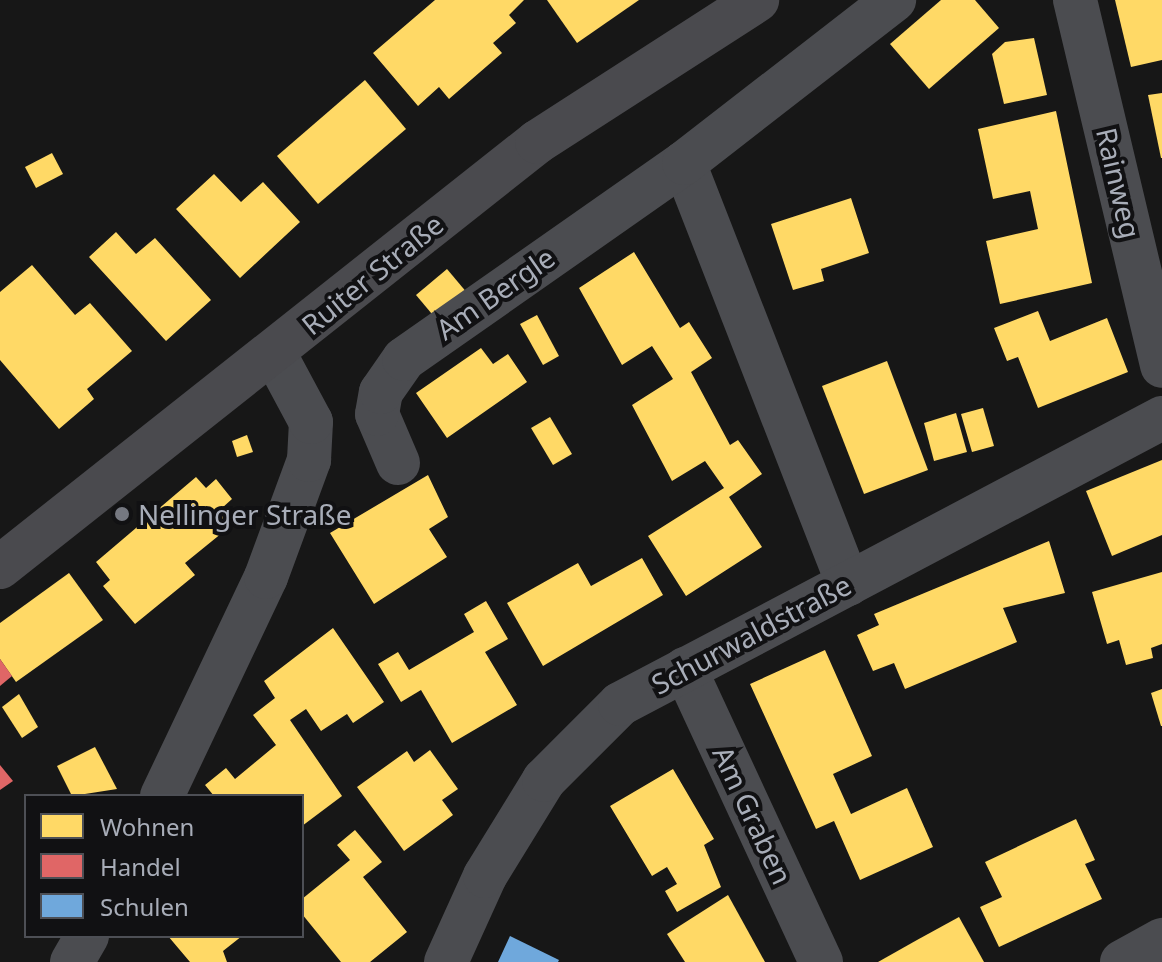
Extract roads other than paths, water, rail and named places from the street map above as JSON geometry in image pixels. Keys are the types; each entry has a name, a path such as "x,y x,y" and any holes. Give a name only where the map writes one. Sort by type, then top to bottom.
{"street":[{"name":"Am Bergle","path":"398,463 377,414 381,392 404,359 684,163 894,0"},
{"name":"Rainweg","path":"1075,0 1162,366"},
{"name":"Ruiter Straße","path":"0,567 585,106 747,3"},
{"path":"684,163 848,584"},
{"path":"163,794 256,602 309,460 311,422 274,353"},
{"name":"Schurwaldstraße","path":"446,962 485,876 544,780 598,720 685,669 1162,418"},
{"name":"Am Graben","path":"685,669 821,962"},
{"path":"72,962 86,938"},
{"path":"1122,962 1162,940"}],"place":[{"name":"Nellinger Straße","path":"122,514"}]}
